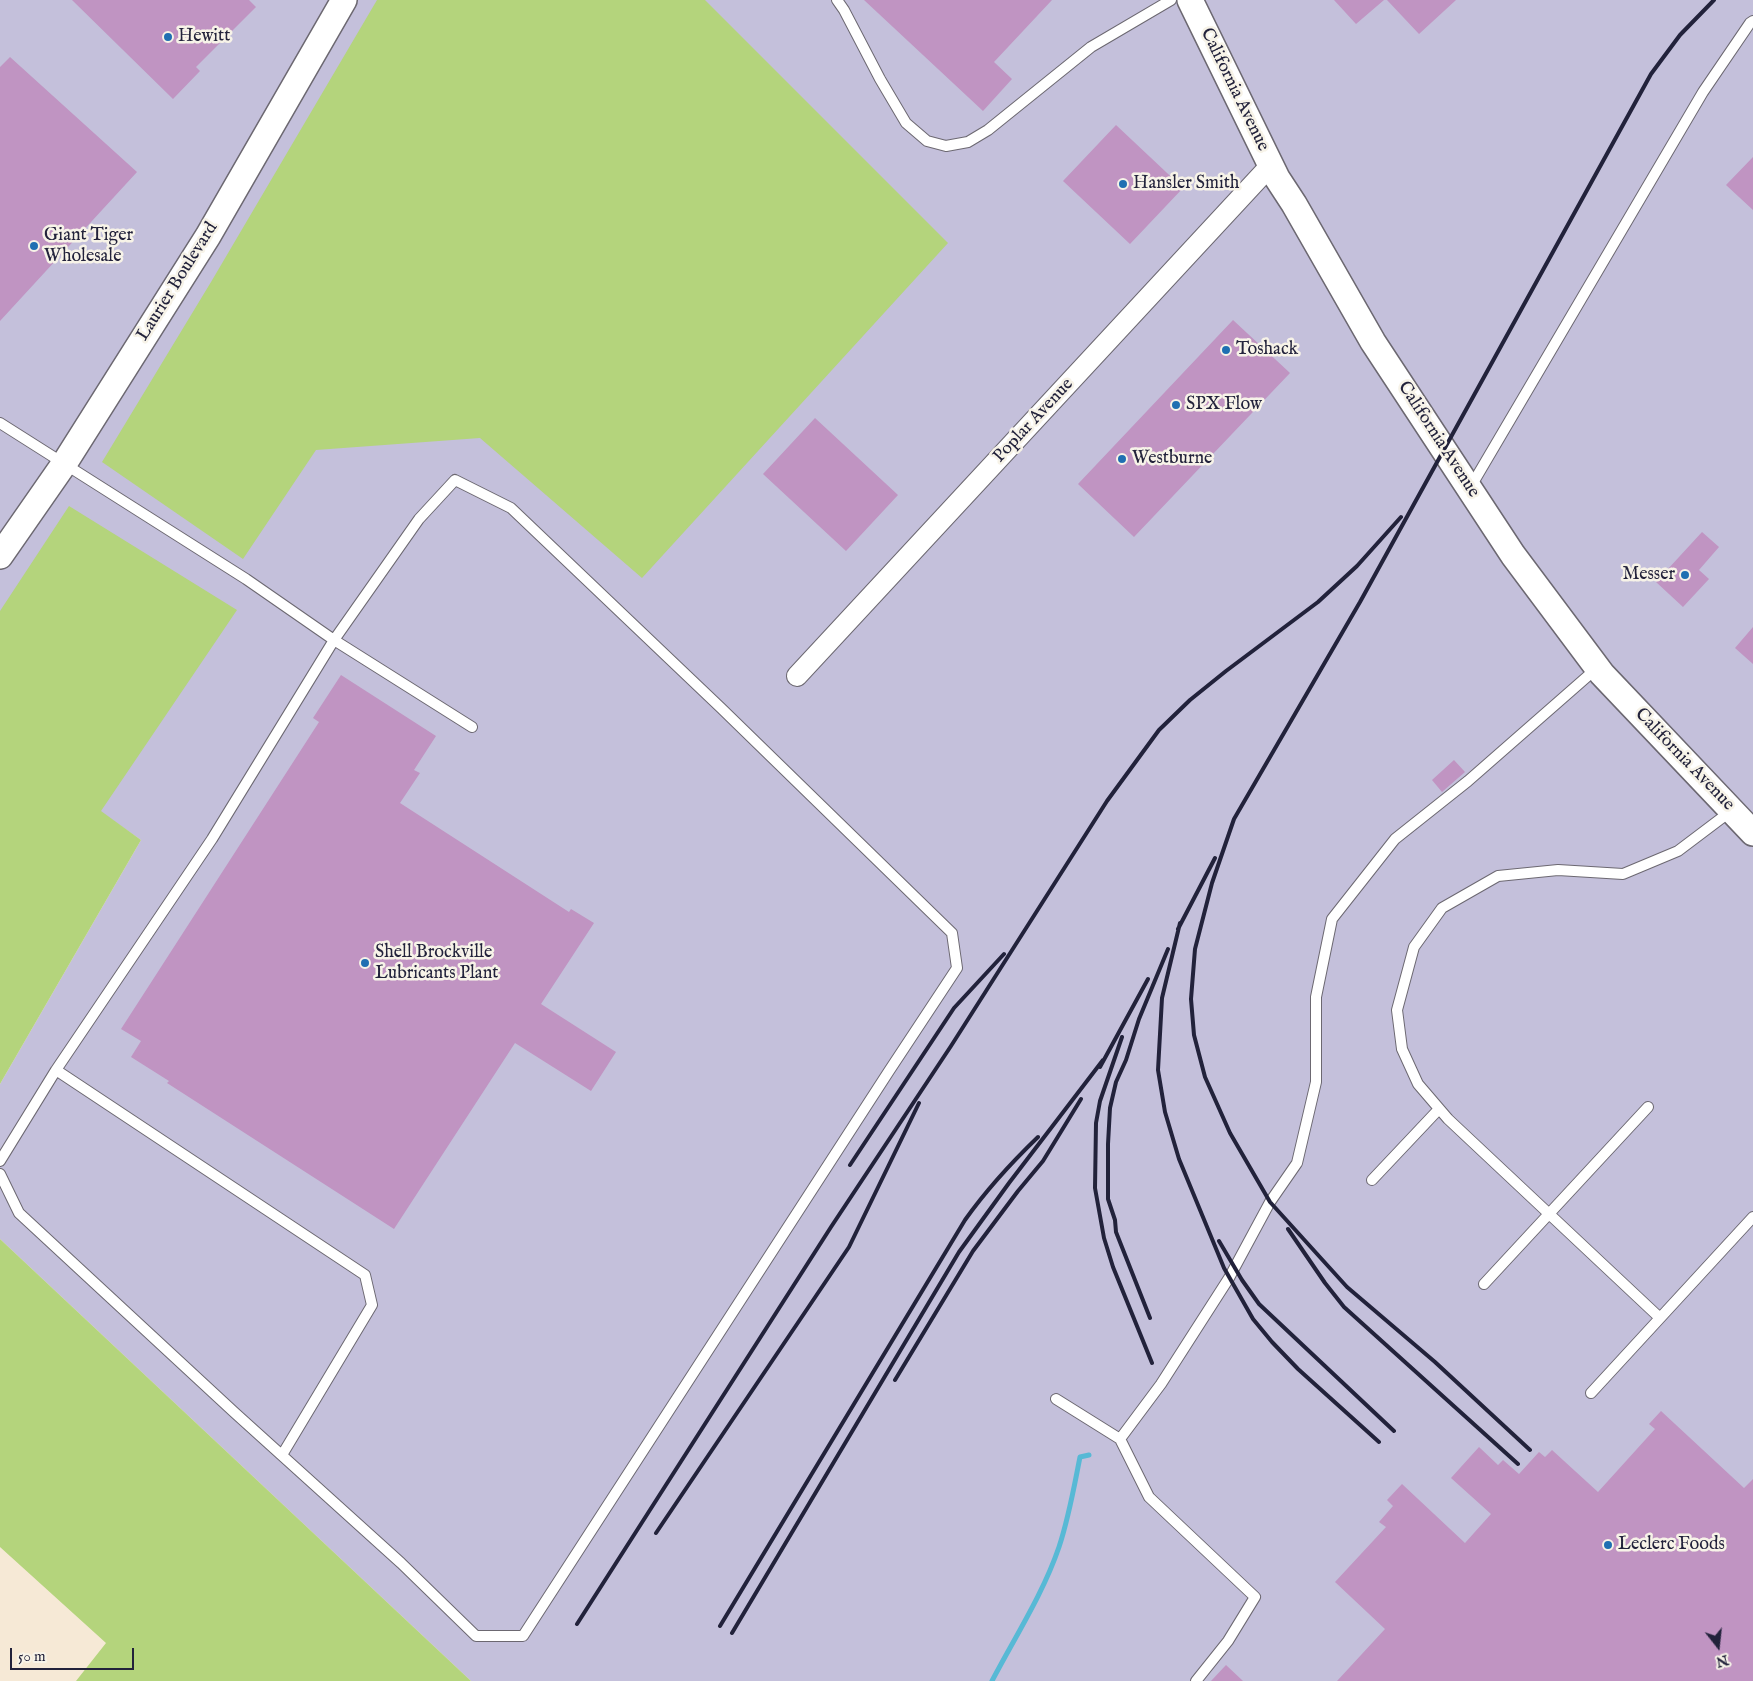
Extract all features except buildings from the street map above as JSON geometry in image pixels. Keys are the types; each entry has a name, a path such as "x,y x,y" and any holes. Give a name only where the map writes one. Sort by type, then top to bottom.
{"street":[{"name":"Laurier Boulevard","path":"0,556 64,464 208,236 344,0"},
{"name":"California Avenue","path":"1190,0 1270,166 1373,342 1513,556 1598,668 1753,833"},
{"name":"Poplar Avenue","path":"797,676 1270,166"}],"lane":[{"path":"837,0 906,123 927,141 946,146 968,142 988,130 1091,47 1172,0"},
{"path":"1470,489 1704,92 1753,21"},
{"path":"0,423 246,579 334,640 472,727"},
{"path":"0,1161 56,1070 212,839 334,640 419,520 454,480 511,508 721,708 952,933 957,968 523,1636 476,1636 401,1563 19,1213 0,1174"},
{"path":"1120,1439 1161,1384 1230,1278 1270,1202 1297,1164 1316,1082 1316,997 1332,919 1395,839 1468,781 1598,668"},
{"path":"1660,1318 1439,1109 1418,1084 1402,1049 1397,1010 1414,947 1442,908 1498,876 1558,870 1623,874 1678,851 1732,810"},
{"path":"56,1070 365,1275 372,1305 282,1455"},
{"path":"1484,1284 1648,1107"},
{"path":"1372,1180 1439,1109"},
{"path":"1591,1393 1753,1218"},
{"path":"1056,1399 1120,1439 1149,1497 1255,1597 1228,1641 1196,1681"}],"shaded area":[{"path":"0,0 1753,0 1753,1681 471,1681 0,1239 0,1084 141,840 0,742"}],"green space":[{"path":"377,0 705,0 948,243 642,578 480,438 316,450 243,559 102,462 211,282"},
{"path":"69,506 237,610 101,811 141,840 0,1084 0,611"},
{"path":"0,1239 471,1681 76,1681 106,1643 0,1547"}],"waterway":[{"path":"992,1681 1045,1582 1066,1524 1080,1457 1089,1455"}],"railway":[{"path":"1530,1450 1435,1362 1347,1287 1270,1202 1230,1133 1205,1077 1194,1035 1191,999 1195,949 1212,883 1234,819 1360,602 1651,74 1680,35 1714,0"},
{"path":"577,1624 1107,801 1159,730 1190,700 1226,671 1318,602 1357,566 1401,517"},
{"path":"1178,929 1215,858"},
{"path":"1180,923 1162,998 1158,1070 1165,1112 1179,1159 1224,1268 1253,1319 1298,1369 1379,1442"},
{"path":"1150,1318 1116,1232 1115,1220 1108,1199 1108,1144 1110,1108 1116,1082 1126,1060 1139,1019 1168,949"},
{"path":"850,1165 954,1008 1004,954"},
{"path":"1100,1067 1148,979"},
{"path":"1122,1037 1100,1101 1096,1123 1095,1188 1104,1238 1113,1267 1152,1363"},
{"path":"732,1633 959,1252 1103,1060"},
{"path":"895,1380 973,1251 1043,1161 1081,1099"},
{"path":"656,1533 849,1247 919,1103"},
{"path":"720,1626 965,1220 1000,1177 1038,1137"},
{"path":"1288,1229 1344,1307 1518,1464"},
{"path":"1219,1241 1259,1304 1394,1431"}],"place":[{"name":"Hewitt","path":"168,37"},
{"name":"Hansler Smith","path":"1123,184"},
{"name":"Giant Tiger Wholesale","path":"34,246"},
{"name":"Toshack","path":"1226,350"},
{"name":"SPX Flow","path":"1176,405"},
{"name":"Westburne","path":"1122,459"},
{"name":"Messer","path":"1685,575"},
{"name":"Shell Brockville Lubricants Plant","path":"365,963"},
{"name":"Leclerc Foods","path":"1608,1545"}]}
